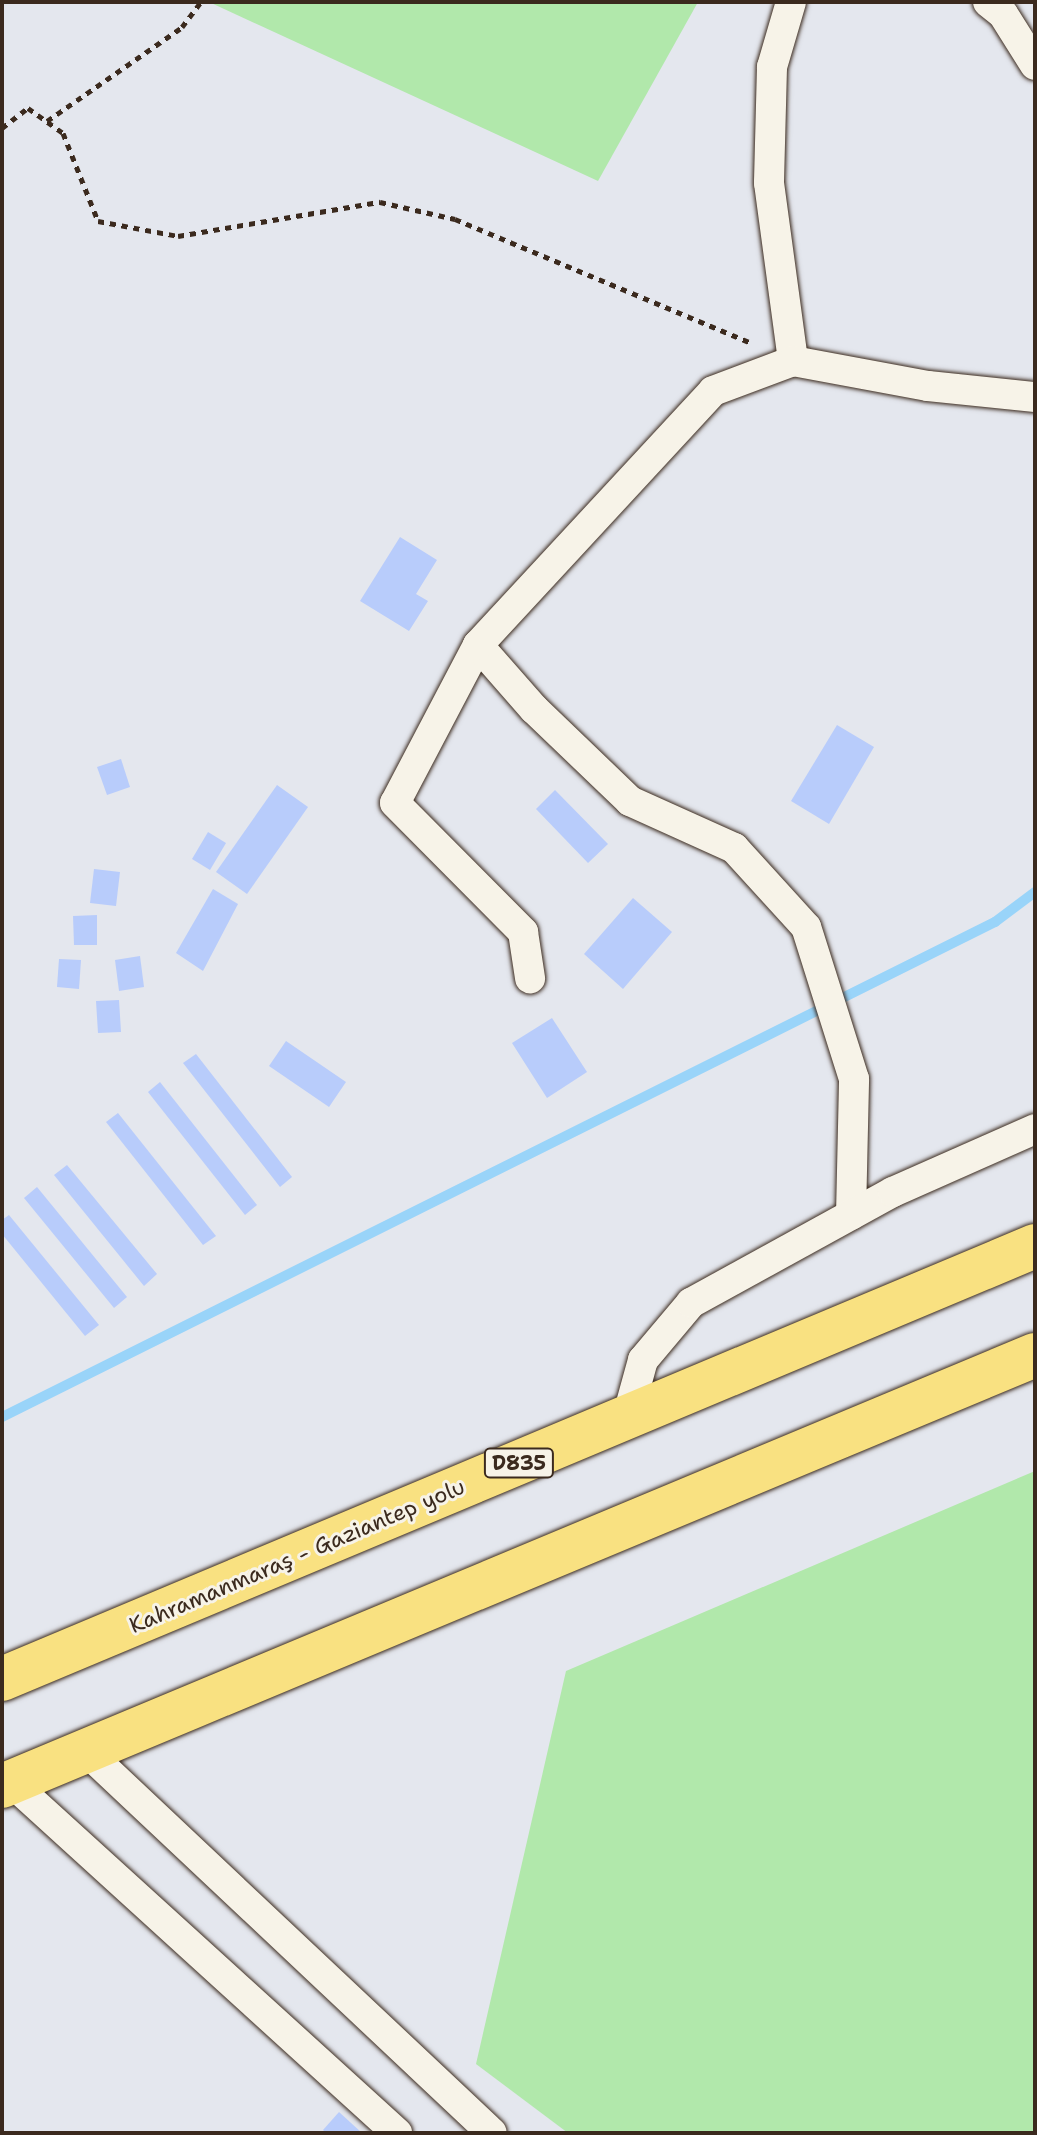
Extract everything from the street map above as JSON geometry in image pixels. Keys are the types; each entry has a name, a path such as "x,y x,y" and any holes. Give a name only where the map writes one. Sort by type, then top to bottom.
{"highway":[{"name":"Kahramanmaraş - Gaziantep yolu","path":"2,1679 1035,1246"},
{"path":"7,1784 1035,1355"}],"street":[{"path":"791,2 772,67 769,183 793,361"},
{"path":"988,2 1003,14 1035,65"},
{"path":"530,978 523,932 395,803 478,645 713,391 793,361 928,386 1035,397"},
{"path":"478,645 534,709 630,801 734,848 806,927 854,1079 851,1215"},
{"path":"627,1418 643,1360 691,1303 893,1192 1035,1129"},
{"path":"86,1751 492,2133"},
{"path":"7,1784 397,2133"}],"path":[{"path":"47,121 182,27 201,2"},
{"path":"2,128 28,108 63,133 98,221 178,236 380,202 455,219 793,361"}],"green space":[{"path":"209,2 698,2 598,181"},
{"path":"1035,1471 1035,2133 568,2133 476,2064 566,1671"}],"building":[{"path":"400,537 437,560 416,594 428,601 409,631 360,601"},
{"path":"837,725 874,747 829,824 791,801"},
{"path":"121,759 130,787 107,795 97,767"},
{"path":"277,785 308,807 247,894 216,872"},
{"path":"555,790 608,844 588,863 536,809"},
{"path":"208,832 226,843 210,870 192,859"},
{"path":"94,869 120,872 116,906 90,903"},
{"path":"213,889 238,904 203,971 176,953"},
{"path":"633,898 672,932 623,989 584,954"},
{"path":"97,915 97,945 74,945 73,916"},
{"path":"140,956 144,987 119,991 115,960"},
{"path":"59,959 81,960 79,989 57,987"},
{"path":"119,1000 121,1032 98,1033 96,1001"},
{"path":"552,1018 587,1072 547,1098 512,1043"},
{"path":"286,1041 346,1082 329,1107 269,1066"},
{"path":"196,1054 292,1177 280,1187 183,1063"},
{"path":"160,1082 257,1205 245,1215 148,1092"},
{"path":"118,1113 216,1236 203,1245 106,1122"},
{"path":"67,1165 157,1274 144,1286 54,1175"},
{"path":"37,1187 127,1297 114,1308 24,1198"},
{"path":"9,1215 99,1325 85,1336 2,1234 2,1220"},
{"path":"339,2112 362,2133 326,2133 323,2130"}],"waterway":[{"path":"2,1417 995,922 1035,892"}]}
